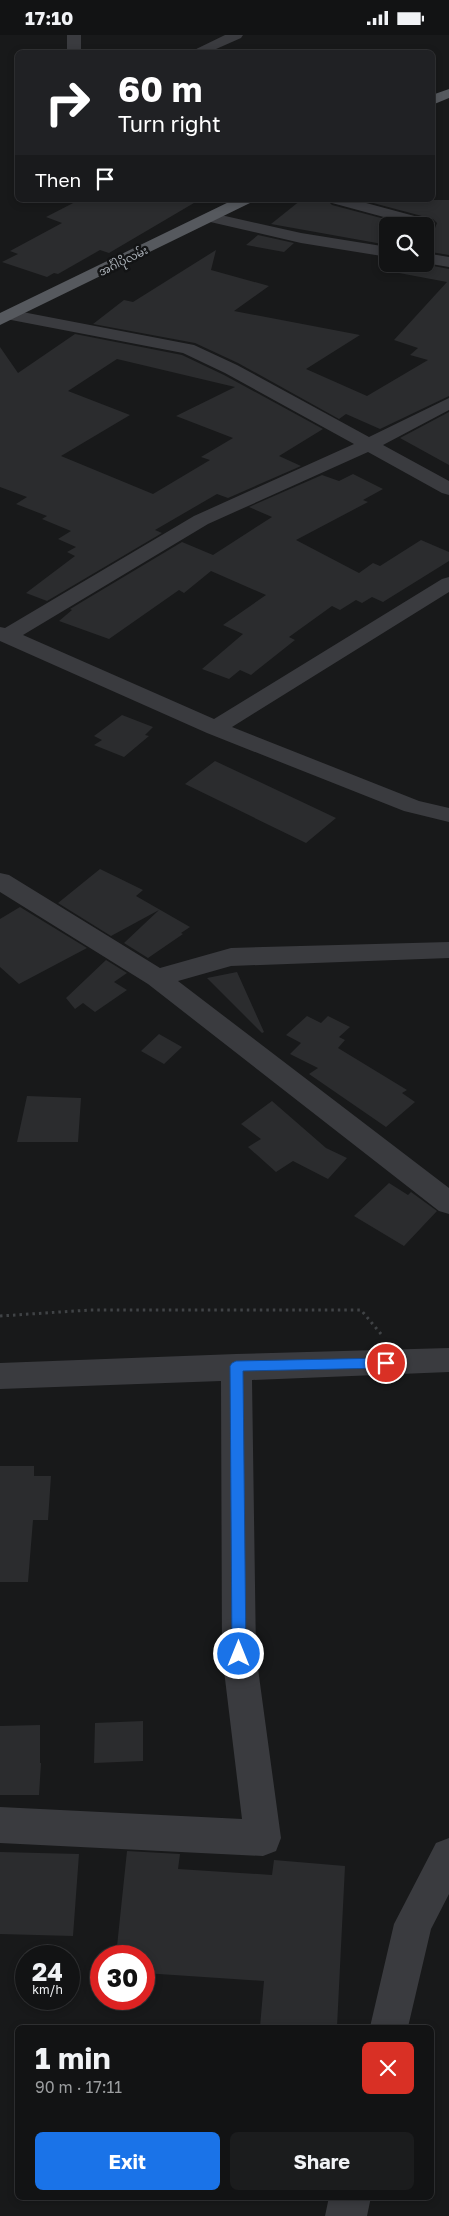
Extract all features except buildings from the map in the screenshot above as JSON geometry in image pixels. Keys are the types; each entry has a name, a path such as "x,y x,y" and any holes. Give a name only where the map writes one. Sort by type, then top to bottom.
{"main road":[{"path":"435,100 449,93"},
{"name":"အင်္ဂါပိုလမ်း","path":"6,317 241,202"}],"street":[{"path":"74,35 74,50"},
{"path":"201,50 236,35"},
{"path":"344,202 400,217"},
{"path":"212,218 301,239 379,251"},
{"path":"434,260 449,262"},
{"path":"6,317 188,349 231,369 449,489"},
{"path":"4,634 201,520 368,445 449,403"},
{"path":"215,728 449,583"},
{"path":"4,634 215,728 412,806 449,815"},
{"path":"0,881 157,978 449,1203"},
{"path":"157,978 231,957 449,950"},
{"path":"0,1376 236,1366 404,1363 449,1360"},
{"path":"0,1825 263,1838 239,1654 236,1366"},
{"path":"389,2025 413,1924 449,1856"},
{"path":"346,2216 349,2200"}],"path":[{"path":"0,1316 90,1310 361,1310 404,1363"}],"route":[{"path":"239,1654 236,1366 386,1363"}]}
